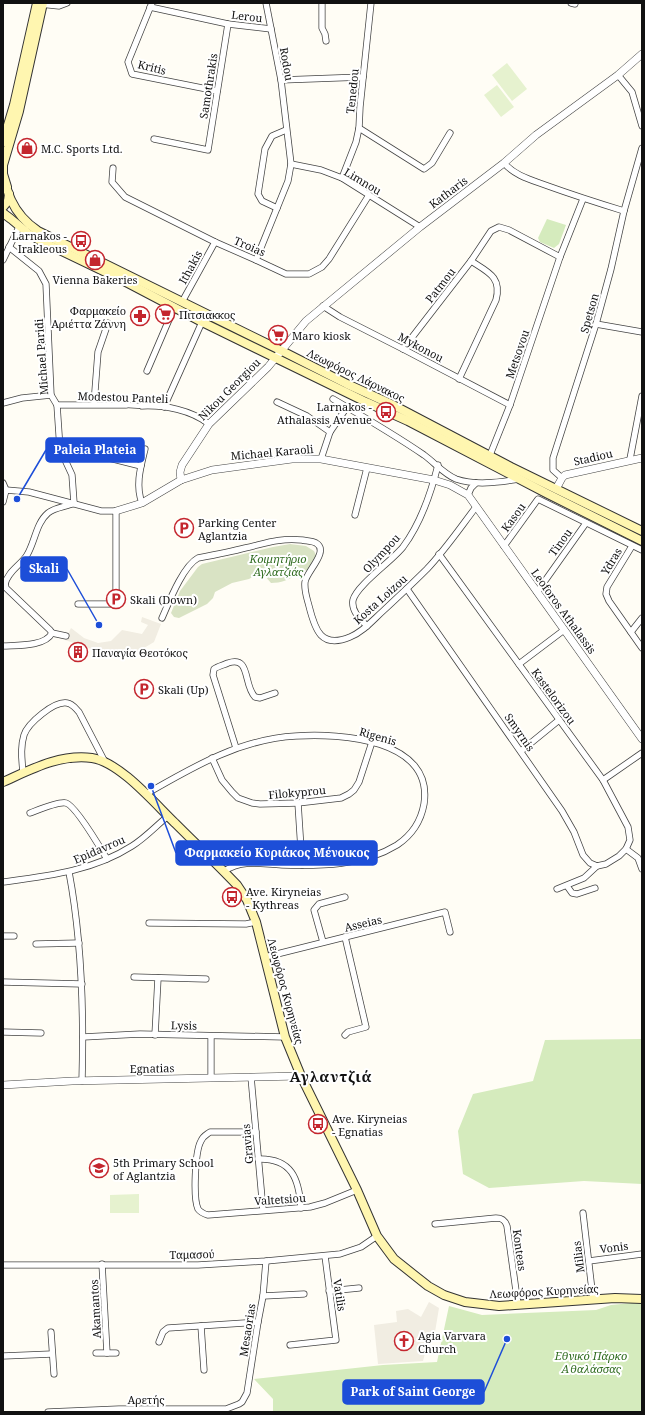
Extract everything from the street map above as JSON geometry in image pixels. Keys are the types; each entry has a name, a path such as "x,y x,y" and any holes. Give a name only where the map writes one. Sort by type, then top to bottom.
{"main road":[{"path":"3,142 40,3"},
{"path":"3,208 8,201 3,174 3,165 19,111 40,3"},
{"name":"Λεωφόρος Λάρνακος","path":"6,188 11,200 21,216 38,231 347,384 393,405 490,456 642,531"},
{"name":"Λεωφόρος Λάρνακος","path":"3,213 35,238 124,281 202,322 408,421 546,494 642,541"},
{"name":"Λεωφόρος Κυρηνείας","path":"3,782 45,763 70,757 94,758 105,762 121,772 146,794 237,885 247,900 256,922 285,1038 301,1076 357,1190 377,1236 394,1259 416,1278 444,1295 465,1302 482,1305 499,1306 615,1298 640,1300"}],"street":[{"path":"40,3 59,6 67,3"},
{"name":"Rodou","path":"256,260 288,181 291,164 291,153 286,130 281,80 266,3"},
{"path":"322,3 322,28 326,41"},
{"name":"Tenedou","path":"342,178 356,142 359,128 371,3"},
{"name":"Lerou","path":"151,5 228,24 271,29"},
{"name":"Kritis","path":"151,5 128,62 132,74 217,91"},
{"name":"Samothrakis","path":"154,139 208,150 228,24"},
{"name":"Katharis","path":"275,357 306,321 323,306 420,227 504,163 536,135 618,74 642,54"},
{"path":"618,74 632,92 642,126"},
{"path":"281,80 364,78"},
{"path":"359,128 424,169 432,163 450,133"},
{"path":"278,208 262,201 258,194 265,149 272,136 286,130"},
{"name":"Spetson","path":"562,478 554,470 553,458 612,269 624,210 639,170 642,148"},
{"path":"504,163 508,168 521,176 583,199 624,210"},
{"name":"Limnou","path":"291,164 321,170 342,178 420,227"},
{"name":"Troias","path":"113,168 112,182 125,197 215,242 286,274 309,274 322,267 329,260 368,195"},
{"name":"Metsovou","path":"490,456 510,405 560,257 583,199"},
{"path":"3,260 19,227"},
{"name":"Patmou","path":"403,349 471,261 490,231 499,227 560,257"},
{"name":"Ithakis","path":"182,302 215,242"},
{"name":"Michael Paridi","path":"9,247 39,271 46,284 51,395 57,405 60,449 72,475 74,503"},
{"path":"459,379 496,300 498,292 498,284 492,275 471,261"},
{"name":"Mykonou","path":"323,306 340,317 510,405"},
{"path":"147,370 174,308"},
{"path":"164,407 202,322"},
{"path":"94,404 98,352 108,323"},
{"path":"596,324 642,332"},
{"name":"Nikou Georgiou","path":"181,480 180,472 182,465 209,424 268,367 275,357"},
{"path":"3,403 22,398 51,395"},
{"path":"630,459 642,396"},
{"path":"334,399 424,455 457,479 476,483 505,482 520,479"},
{"path":"277,402 307,416 330,432"},
{"name":"Modestou Panteli","path":"57,405 94,404 164,407 189,413 209,424"},
{"path":"321,459 330,432 346,407"},
{"path":"142,503 139,492 139,484 145,449"},
{"path":"101,456 141,466"},
{"name":"Stadiou","path":"562,478 568,474 630,459 642,458"},
{"name":"Michael Karaoli","path":"116,511 142,503 181,480 212,470 292,459 321,459 434,480 460,490 468,495"},
{"name":"Olympou","path":"367,626 355,614 353,599 364,585 403,546 419,521 438,465"},
{"path":"355,514 367,468"},
{"path":"556,489 562,478"},
{"path":"3,483 6,490 3,502"},
{"path":"468,495 471,488 476,483"},
{"path":"6,490 29,492 101,511 116,511 116,600 112,604 78,604"},
{"name":"Leoforos Athalassis","path":"468,495 642,739"},
{"name":"Kasou","path":"504,546 538,500 586,523"},
{"path":"66,636 52,633 6,588 4,584 28,553 44,517 59,508 74,503"},
{"name":"Kosta Loizou","path":"162,618 192,561 198,558 276,540 290,539 311,541 317,544 321,549 316,562 306,576 304,589 314,625 320,635 325,639 343,639 356,634 367,626 407,588 439,554 476,507"},
{"path":"586,523 642,550"},
{"name":"Tinou","path":"537,592 586,523"},
{"name":"Ydras","path":"632,546 609,582 606,594 609,602 642,648"},
{"name":"Kastelorizou","path":"439,554 602,780 628,827 630,840 626,849"},
{"name":"Smyrnis","path":"407,588 521,751 571,827 583,855 590,864 597,866"},
{"path":"631,632 642,618"},
{"path":"519,664 564,630"},
{"path":"3,646 38,642 49,638 52,633"},
{"path":"236,748 213,675 214,670 234,661 239,662 242,664 251,691 255,697 260,698 275,693"},
{"path":"23,773 21,749 27,728 37,718 54,706 62,703 70,703 79,712 105,762"},
{"path":"521,751 559,720"},
{"name":"Rigenis","path":"146,794 194,767 236,748 266,740 295,736 319,735 372,742 400,752 413,763 418,770 423,784 424,799 422,813 410,834 397,844 378,854 349,863 302,866 250,862 238,864 224,871"},
{"name":"Filokyprou","path":"212,758 222,780 238,798 260,804 298,803 341,798 354,790 359,782 372,742"},
{"path":"602,780 642,753"},
{"path":"30,813 61,803 69,804 82,819 107,859"},
{"path":"298,803 302,866"},
{"name":"Epidavrou","path":"3,882 69,872 107,859 133,846 168,816"},
{"path":"557,889 584,878 597,866 606,864 619,856 626,849 638,858 642,869"},
{"path":"69,872 75,905 82,984 82,1081"},
{"path":"567,886 569,891 577,894 595,888"},
{"path":"323,942 314,910 319,904 345,898"},
{"name":"Asseias","path":"265,957 445,912 450,932"},
{"path":"149,923 246,924 256,922"},
{"path":"3,936 14,936"},
{"path":"345,937 366,1027 348,1032 345,1035"},
{"path":"36,944 79,943"},
{"path":"134,977 206,979"},
{"path":"155,1034 158,978"},
{"path":"3,982 82,984"},
{"path":"3,1032 41,1032"},
{"name":"Lysis","path":"83,1038 155,1034 285,1038"},
{"path":"211,1036 211,1078"},
{"name":"Egnatias","path":"3,1085 82,1081 301,1076"},
{"name":"Gravias","path":"251,1077 262,1210"},
{"name":"Valtetsiou","path":"256,1132 210,1132 200,1141 196,1161 196,1202 202,1214 208,1215 301,1208 325,1203 357,1190"},
{"path":"258,1159 266,1158 276,1161 292,1173 298,1184 301,1208"},
{"name":"Milias","path":"583,1212 593,1299"},
{"name":"Konteas","path":"434,1224 496,1218 501,1218 505,1221 507,1226 518,1305"},
{"name":"Ταμασού","path":"3,1265 198,1265 266,1261 345,1253 361,1248 377,1236"},
{"name":"Vonis","path":"589,1261 642,1254"},
{"name":"Vatilis","path":"290,1345 336,1340 325,1256"},
{"name":"Mesaorias","path":"242,1402 247,1393 250,1378 263,1296 266,1261"},
{"name":"Akamantos","path":"102,1264 107,1353"},
{"path":"330,1291 359,1288"},
{"path":"263,1296 304,1294"},
{"path":"159,1342 165,1330 258,1322"},
{"path":"201,1326 204,1370"},
{"path":"51,1332 54,1374"},
{"name":"Akamantos","path":"96,1353 116,1353"},
{"path":"3,1356 52,1354"},
{"name":"Αρετής","path":"48,1412 119,1409 226,1409 234,1407 242,1402"}],"green space":[{"path":"507,63 527,89 512,101 492,75"},
{"path":"497,85 514,107 501,117 484,95"},
{"path":"547,219 566,225 559,244 554,248 540,242 538,238"},
{"name":"Κοιμητήριο Αγλατζιάς","path":"290,544 306,546 314,551 317,557 307,570 303,571 299,567 296,569 297,574 294,576 285,581 275,583 271,583 265,576 258,574 249,579 232,583 215,592 213,598 207,604 179,618 174,617 171,613 180,591 198,567 202,564"},
{"path":"642,1039 642,1184 584,1181 489,1188 463,1174 458,1131 473,1094 533,1081 545,1040"},
{"path":"139,1194 139,1213 110,1213 110,1195"},
{"name":"Εθνικό Πάρκο Αθαλάσσας","path":"642,1302 642,1412 273,1412 273,1399 254,1379 383,1365 437,1362 449,1306 482,1315 596,1310 611,1305"}],"shaded area":[{"path":"142,617 161,624 154,642 134,654 111,658 89,648 65,640 71,628 84,638 98,643 111,641 122,630 142,634 148,625 141,622"},
{"path":"429,1302 439,1308 435,1332 431,1331 423,1361 378,1364 374,1325 397,1322 396,1311 408,1309 421,1317"}],"place":[{"name":"M.C. Sports Ltd.","path":"27,148"},
{"name":"Larnakos - Irakleous","path":"81,241"},
{"name":"Vienna Bakeries","path":"95,260"},
{"name":"Πιτσιακκος","path":"165,314"},
{"name":"Φαρμακείο Αριέττα Ζάννη","path":"140,316"},
{"name":"Maro kiosk","path":"278,335"},
{"name":"Larnakos - Athalassis Avenue","path":"386,412"},
{"name":"Paleia Plateia","path":"17,499"},
{"name":"Parking Center Aglantzia","path":"184,528"},
{"name":"Skali (Down)","path":"116,599"},
{"name":"Skali","path":"99,625"},
{"name":"Παναγία Θεοτόκος","path":"78,652"},
{"name":"Skali (Up)","path":"144,689"},
{"name":"Φαρμακείο Κυριάκος Μένοικος","path":"151,786"},
{"name":"Ave. Kiryneias - Kythreas","path":"232,897"},
{"name":"Ave. Kiryneias - Egnatias","path":"318,1124"},
{"name":"5th Primary School of Aglantzia","path":"99,1168"},
{"name":"Park of Saint George","path":"507,1339"},
{"name":"Agia Varvara Church","path":"404,1341"}],"district":[{"name":"Αγλαντζιά","path":"331,1076"}]}
